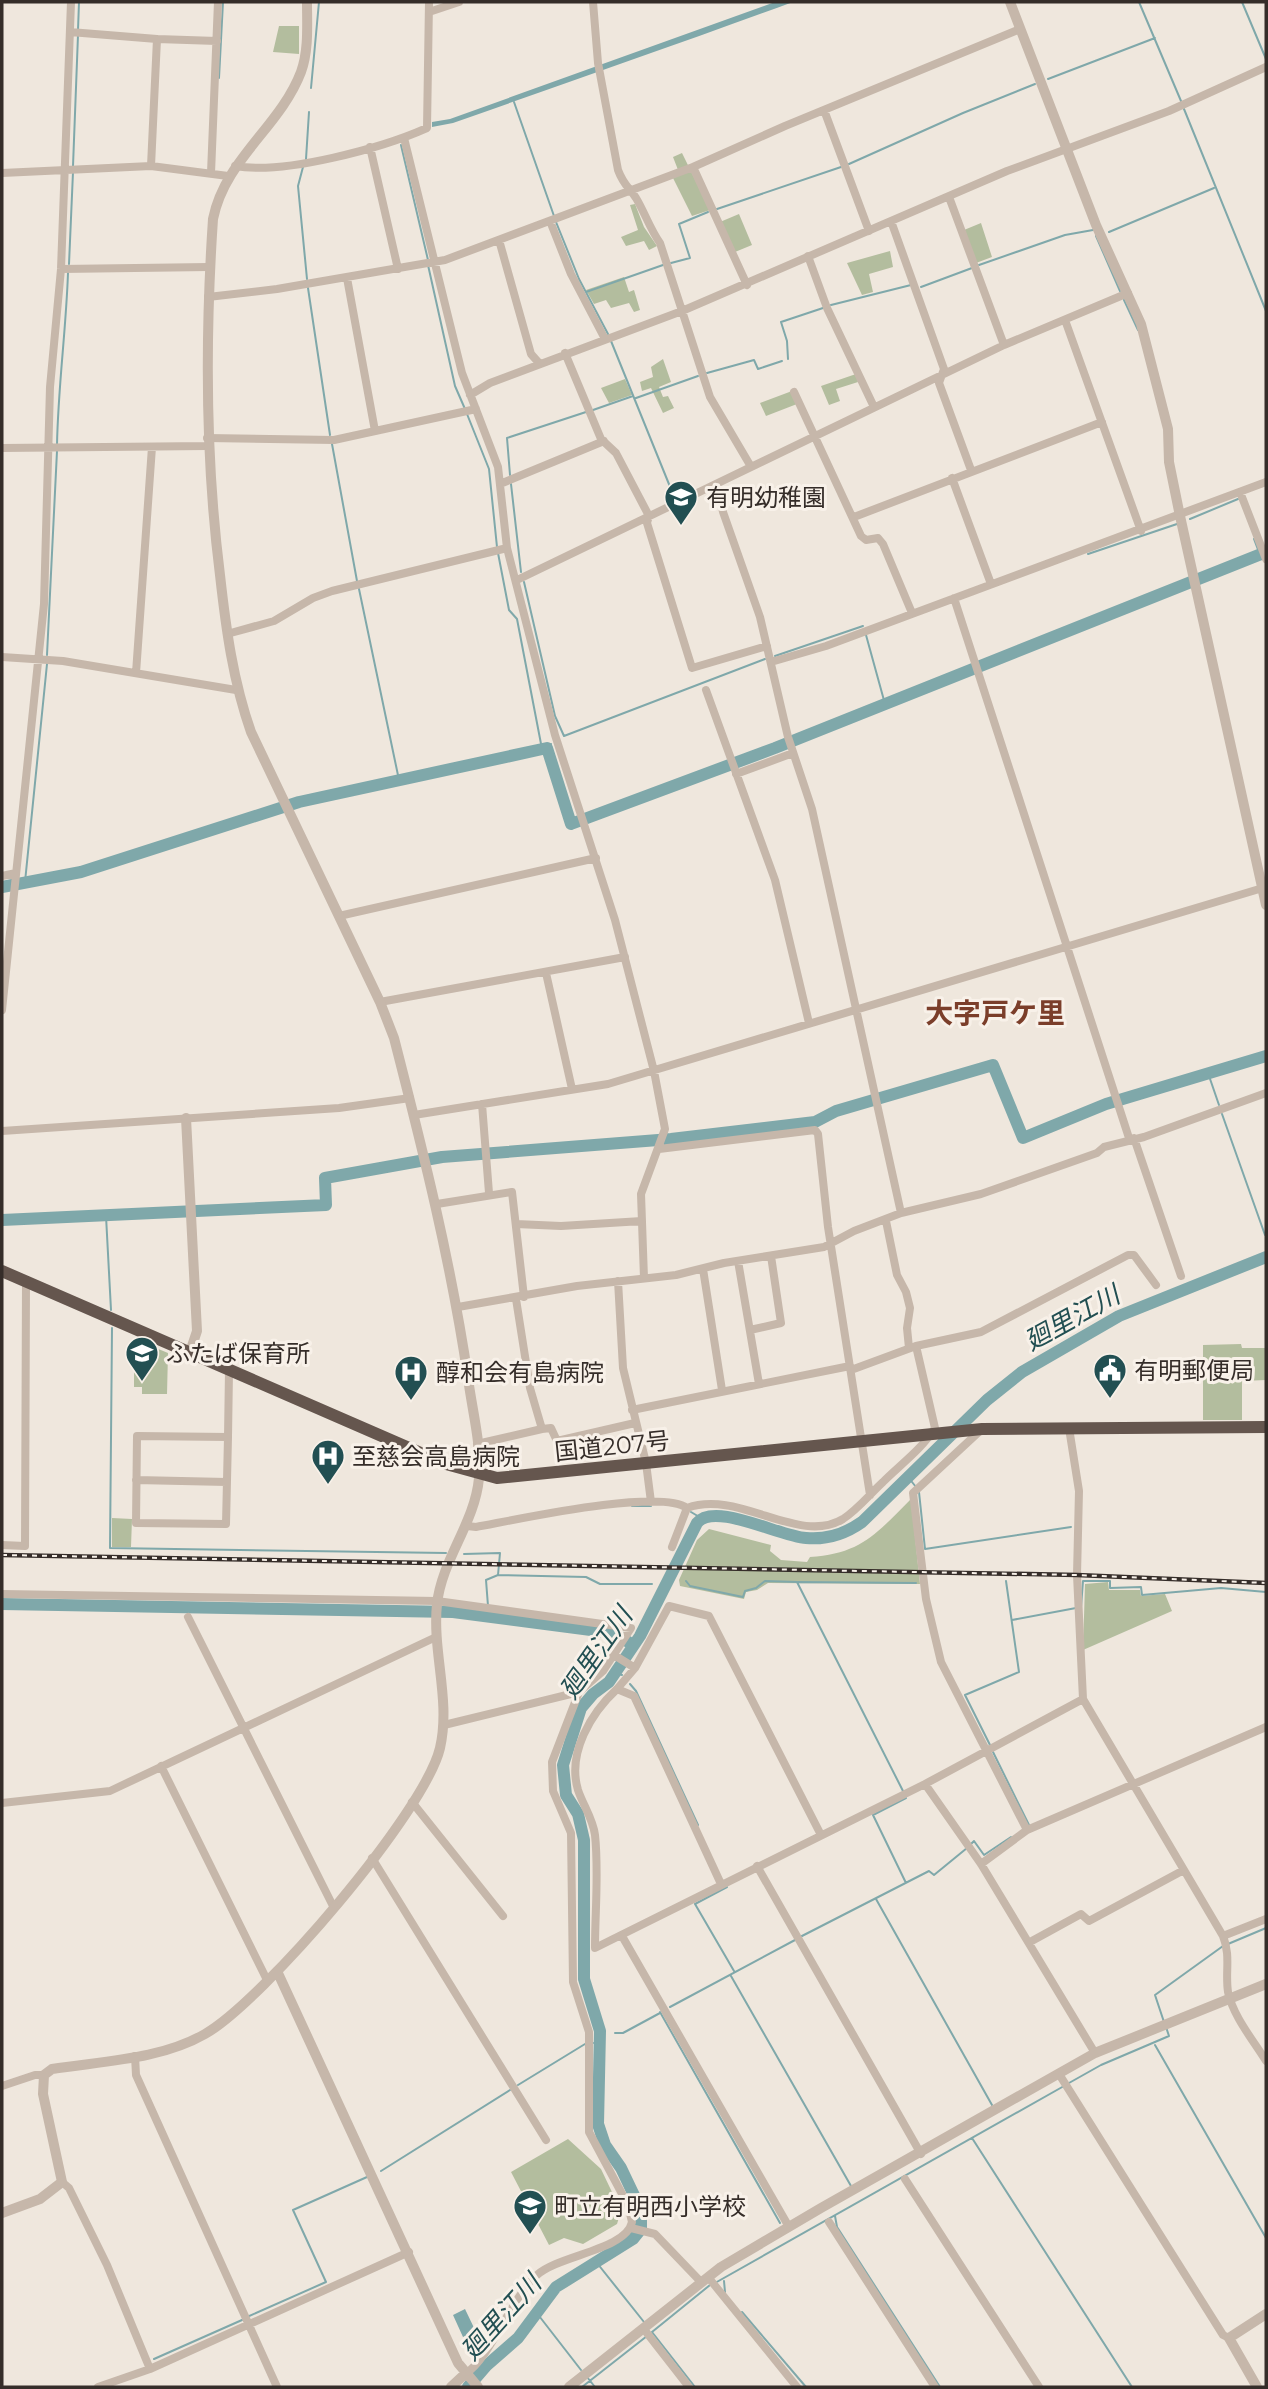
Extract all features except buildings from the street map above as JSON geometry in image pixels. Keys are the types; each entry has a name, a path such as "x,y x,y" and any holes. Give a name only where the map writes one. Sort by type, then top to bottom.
{"highway":[{"name":"国道207号","path":"2,1272 446,1464 480,1475 511,1477 982,1429 1266,1427"}],"street":[{"path":"2,1010 12,896 40,659 50,448 50,387 71,169 76,32 71,2"},
{"path":"211,173 218,2"},
{"path":"150,2369 107,2265 69,2188 62,2182 43,2094 44,2076 52,2069 161,2052 208,2033 277,1971 334,1908 372,1858 412,1802 439,1753 444,1725 436,1637 437,1601 467,1526 480,1475 458,1307 437,1204 394,1038 380,1002 251,732 236,690 227,634 207,442 208,296 213,219 217,197 228,176 288,98 298,79 305,54 307,2"},
{"path":"235,166 270,167 305,161 404,138 427,128 429,2"},
{"path":"429,12 459,2"},
{"path":"593,2 599,68 618,170 660,243 710,397 750,465"},
{"path":"1010,2 1066,149 1144,334 1168,429 1169,461 1180,516 1266,905"},
{"path":"208,296 347,278 430,263 630,192 1020,29"},
{"path":"76,32 216,41"},
{"path":"151,166 157,39"},
{"path":"470,395 490,383 539,363 747,285 808,256 949,197 1168,111 1266,66"},
{"path":"824,110 869,231"},
{"path":"404,138 430,263 461,373 470,395 469,411 494,452 500,484 500,550 517,580 555,735 596,858 654,1071 665,1129 643,1185 644,1278"},
{"path":"370,147 398,269"},
{"path":"2,173 151,166 228,176"},
{"path":"693,167 747,285"},
{"path":"949,197 1004,345"},
{"path":"550,221 570,274 605,339"},
{"path":"891,221 944,369 939,383 971,470"},
{"path":"499,240 531,354 539,363"},
{"path":"808,256 827,308 873,407"},
{"path":"61,269 209,267"},
{"path":"347,278 375,431"},
{"path":"517,580 717,484 750,465 1004,345 1128,293"},
{"path":"1065,320 1141,531"},
{"path":"565,354 604,441 616,453 649,516 647,523 692,668 767,646"},
{"path":"794,392 861,536 866,540 878,538 883,544 912,613"},
{"path":"2,448 311,442 469,411"},
{"path":"854,517 1102,422"},
{"path":"500,484 604,441"},
{"path":"136,673 152,447"},
{"path":"952,478 991,584"},
{"path":"771,662 1141,531 1266,482"},
{"path":"717,484 723,512 760,617 788,737 812,809 858,1007 901,1213"},
{"path":"1240,492 1265,555"},
{"path":"227,634 274,621 313,598 332,591 500,550"},
{"path":"954,598 1117,1101 1181,1276"},
{"path":"2,657 50,659 236,690"},
{"path":"706,690 775,880 809,1023"},
{"path":"734,768 792,751"},
{"path":"339,916 596,858"},
{"path":"2,876 16,873"},
{"path":"414,1115 608,1084 858,1007 1264,888"},
{"path":"2,898 12,896"},
{"path":"380,1002 625,957"},
{"path":"546,973 572,1089"},
{"path":"458,1307 702,1269 832,1244 855,1231 901,1213 981,1194 1097,1153 1104,1147 1266,1093"},
{"path":"2,1131 339,1108 410,1098"},
{"path":"482,1104 489,1193"},
{"path":"186,1118 197,1331 190,1352"},
{"path":"661,1143 815,1130 822,1161 870,1495"},
{"path":"437,1204 489,1193 512,1192 530,1388 542,1429"},
{"path":"516,1224 561,1226 642,1221"},
{"path":"672,1547 686,1510 700,1504 723,1503 805,1526 821,1526 844,1518 931,1435 935,1425 907,1328 910,1308 906,1292 897,1275 886,1221"},
{"path":"632,1410 722,1390 850,1368 913,1347 981,1332 1128,1255 1134,1255 1156,1285"},
{"path":"750,1330 781,1323 771,1256"},
{"path":"738,1261 759,1384"},
{"path":"702,1269 722,1390"},
{"path":"618,1281 622,1368 646,1463 651,1502"},
{"path":"2,1545 25,1546 26,1283"},
{"path":"228,1437 137,1436 136,1522 226,1524 228,1437 229,1371"},
{"path":"477,1444 551,1428 557,1441 635,1423"},
{"path":"1069,1428 1079,1491 1077,1585 1083,1699 1182,1871 1224,1938 1228,1949 1230,1999 1266,2061"},
{"path":"982,1429 917,1489 916,1539 939,1656 990,1749 1025,1828"},
{"path":"136,1480 227,1482"},
{"path":"467,1526 651,1502 680,1503 686,1510"},
{"path":"2,1594 437,1601 618,1624 631,1628 603,1671 579,1692 560,1735 552,1775 553,1791 571,1833 573,1982 587,2020 590,2044 589,2132 628,2205 631,2228"},
{"path":"821,1835 709,1616 669,1606 635,1668 590,1720 578,1752 575,1772 577,1786 595,1836 595,1948 925,1784 1083,1699"},
{"path":"188,1617 334,1908"},
{"path":"2,1804 110,1791 436,1637"},
{"path":"614,1655 635,1668"},
{"path":"617,1689 634,1696 723,1883"},
{"path":"444,1725 579,1692"},
{"path":"981,1864 1025,1828 1266,1727"},
{"path":"161,1766 267,1980"},
{"path":"925,1784 981,1864 1096,2053"},
{"path":"412,1802 503,1916"},
{"path":"372,1858 516,2087 546,2140"},
{"path":"757,1866 921,2154"},
{"path":"1030,1942 1081,1914 1089,1921 1182,1871"},
{"path":"1224,1938 1266,1919"},
{"path":"622,1936 789,2227"},
{"path":"277,1971 466,2375 477,2386"},
{"path":"569,2387 709,2282 789,2227 921,2154 1064,2082 1096,2053 1266,1984"},
{"path":"135,2056 136,2074 277,2387"},
{"path":"2,2086 35,2075 44,2076"},
{"path":"1064,2082 1257,2387"},
{"path":"905,2179 1039,2387"},
{"path":"2,2213 40,2199 62,2182"},
{"path":"829,2221 935,2387"},
{"path":"451,2387 466,2375 485,2353 496,2332 536,2276 564,2259 613,2243 631,2228 649,2231 709,2282 797,2387"},
{"path":"98,2387 121,2384 247,2320 409,2252"},
{"path":"1228,2338 1266,2314"},
{"path":"647,2330 689,2387"}],"green space":[{"path":"279,26 299,26 299,54 273,52"},
{"path":"682,153 710,210 692,216 673,178 680,175 673,157"},
{"path":"635,204 644,227 657,246 649,250 644,241 626,246 621,237 638,230 630,205"},
{"path":"739,214 752,245 735,252 720,222"},
{"path":"981,223 992,257 976,263 964,230"},
{"path":"890,251 893,267 869,274 873,292 862,295 847,263"},
{"path":"624,277 629,292 634,290 640,310 634,312 629,303 611,308 606,300 594,304 586,290"},
{"path":"663,359 671,382 659,387 663,397 668,396 674,408 663,413 651,388 642,391 640,382 653,377 651,367"},
{"path":"856,374 858,382 836,389 840,401 829,405 821,386"},
{"path":"625,379 632,395 609,403 601,388"},
{"path":"792,391 797,404 766,416 760,403"},
{"path":"139,1341 168,1353 167,1394 142,1394 142,1387 134,1387 134,1358 139,1357"},
{"path":"1241,1344 1242,1348 1266,1348 1266,1380 1242,1381 1242,1420 1203,1420 1203,1345"},
{"path":"911,1499 920,1584 768,1583 757,1590 746,1592 744,1599 680,1586 679,1580 697,1540 709,1529 771,1545 770,1551 781,1560 807,1562 810,1557 843,1551 867,1540"},
{"path":"112,1518 132,1519 131,1547 112,1547"},
{"path":"1108,1582 1109,1590 1140,1590 1141,1596 1165,1594 1172,1611 1083,1650 1085,1584"},
{"path":"568,2139 601,2169 621,2211 617,2224 583,2244 564,2238 549,2245 511,2172"}],"water":[{"path":"775,2 793,2 453,123 432,127 432,122 450,119"},
{"path":"465,2309 476,2332 463,2337 453,2315"}],"waterway":[{"path":"78,30 79,2"},
{"path":"219,78 223,2"},
{"path":"311,88 319,2"},
{"path":"1139,2 1181,101"},
{"path":"1242,2 1266,59"},
{"path":"73,166 78,35"},
{"path":"1048,79 1155,38"},
{"path":"849,164 1035,84"},
{"path":"514,102 554,216"},
{"path":"1184,109 1266,311"},
{"path":"306,159 309,112"},
{"path":"401,145 428,260"},
{"path":"303,167 298,186 307,279"},
{"path":"717,209 841,167"},
{"path":"69,264 73,172"},
{"path":"1109,232 1214,188"},
{"path":"671,263 690,258 679,224 708,212"},
{"path":"556,222 579,279 608,334"},
{"path":"979,265 1065,235 1093,230"},
{"path":"1096,236 1120,291"},
{"path":"428,265 455,386 465,409"},
{"path":"586,292 663,265"},
{"path":"921,287 972,268"},
{"path":"57,445 68,273"},
{"path":"831,305 911,285"},
{"path":"308,288 330,435"},
{"path":"1124,300 1138,330"},
{"path":"788,359 787,341 781,322 823,308"},
{"path":"611,341 675,499"},
{"path":"707,373 754,360 758,369 782,361"},
{"path":"636,398 698,376"},
{"path":"593,410 633,396"},
{"path":"510,475 507,438 586,412"},
{"path":"467,414 489,469 497,547"},
{"path":"332,444 357,581"},
{"path":"47,655 57,451"},
{"path":"511,484 521,572"},
{"path":"1190,519 1238,499"},
{"path":"1088,554 1177,524"},
{"path":"1254,539 1260,555"},
{"path":"2,887 81,872 299,802 547,748 571,824 775,748 1266,552"},
{"path":"498,553 509,610 517,619 542,749"},
{"path":"524,582 555,716 564,736 765,659"},
{"path":"359,589 399,780"},
{"path":"775,656 863,626"},
{"path":"866,635 885,704"},
{"path":"25,882 47,664"},
{"path":"547,748 551,744"},
{"path":"2,1220 326,1205 325,1178 442,1157 671,1139 815,1122 836,1111 993,1065 1023,1138 1106,1104 1266,1056"},
{"path":"1208,1073 1219,1105"},
{"path":"1222,1114 1265,1235"},
{"path":"106,1216 111,1310"},
{"name":"廻里江川","path":"468,2387 486,2366 518,2338 556,2287 633,2239 641,2229 641,2210 621,2168 605,2145 598,2124 600,2031 584,1979 584,1840 578,1814 566,1795 563,1765 581,1708 609,1682 640,1636 697,1523 706,1517 718,1516 806,1538 829,1537 849,1530 862,1522 987,1400 1022,1372 1119,1316 1266,1257"},
{"path":"112,1328 110,1548 446,1553"},
{"path":"908,1477 916,1487"},
{"path":"919,1492 925,1549 1071,1527"},
{"path":"632,1506 651,1506"},
{"path":"691,1512 701,1518"},
{"path":"464,1554 500,1553 498,1575"},
{"path":"488,1606 486,1580 498,1575 586,1577 600,1584 652,1584"},
{"path":"686,1581 690,1586 743,1597 745,1591 756,1588 765,1581 797,1582 903,1791"},
{"path":"991,1747 965,1695 1019,1672 1006,1581"},
{"path":"1081,1607 1083,1581 1110,1581 1110,1588 1141,1587 1142,1595 1221,1588 1266,1592"},
{"path":"798,1582 916,1583"},
{"path":"2,1604 453,1612 614,1633 633,1645"},
{"path":"1012,1620 1076,1608"},
{"name":"廻里江川","path":"616,1673 622,1675"},
{"path":"630,1684 636,1691 698,1825"},
{"path":"993,1752 1029,1825"},
{"path":"906,1798 873,1815 906,1883"},
{"path":"971,1844 974,1841 984,1855 1011,1837"},
{"path":"800,1937 929,1871 934,1875 967,1848"},
{"path":"727,1887 695,1904 734,1971"},
{"path":"876,1899 992,2105"},
{"path":"1228,1944 1266,1928"},
{"path":"670,2007 795,1940"},
{"path":"1164,2022 1155,1995 1223,1946"},
{"path":"731,1976 851,2186"},
{"path":"660,2012 780,2223"},
{"path":"615,2033 623,2033 660,2013"},
{"path":"1069,2083 1101,2065 1169,2036 1166,2027"},
{"name":"廻里江川","path":"600,2031 604,2032"},
{"name":"廻里江川","path":"594,2043 600,2043"},
{"path":"518,2085 585,2044"},
{"path":"1155,2045 1266,2238"},
{"path":"715,2283 1064,2086"},
{"path":"381,2171 510,2090"},
{"path":"972,2138 1132,2387"},
{"path":"247,2317 326,2282 293,2210 367,2177"},
{"path":"835,2216 837,2227 940,2387"},
{"path":"597,2263 644,2322"},
{"path":"724,2281 725,2292"},
{"path":"695,2387 652,2332 710,2285"},
{"path":"536,2312 581,2370"},
{"path":"742,2312 806,2387"},
{"path":"154,2359 242,2320"},
{"path":"582,2387 647,2336"},
{"path":"587,2377 595,2387"}],"railway":[{"path":"2,1555 1077,1575 1266,1583"}],"place":[{"name":"有明幼稚園","path":"681,527"},
{"name":"ふたば保育所","path":"142,1383"},
{"name":"有明郵便局","path":"1110,1400"},
{"name":"醇和会有島病院","path":"411,1402"},
{"name":"至慈会高島病院","path":"328,1486"},
{"name":"町立有明西小学校","path":"530,2236"}],"district":[{"name":"大字戸ケ里","path":"995,1013"}]}
